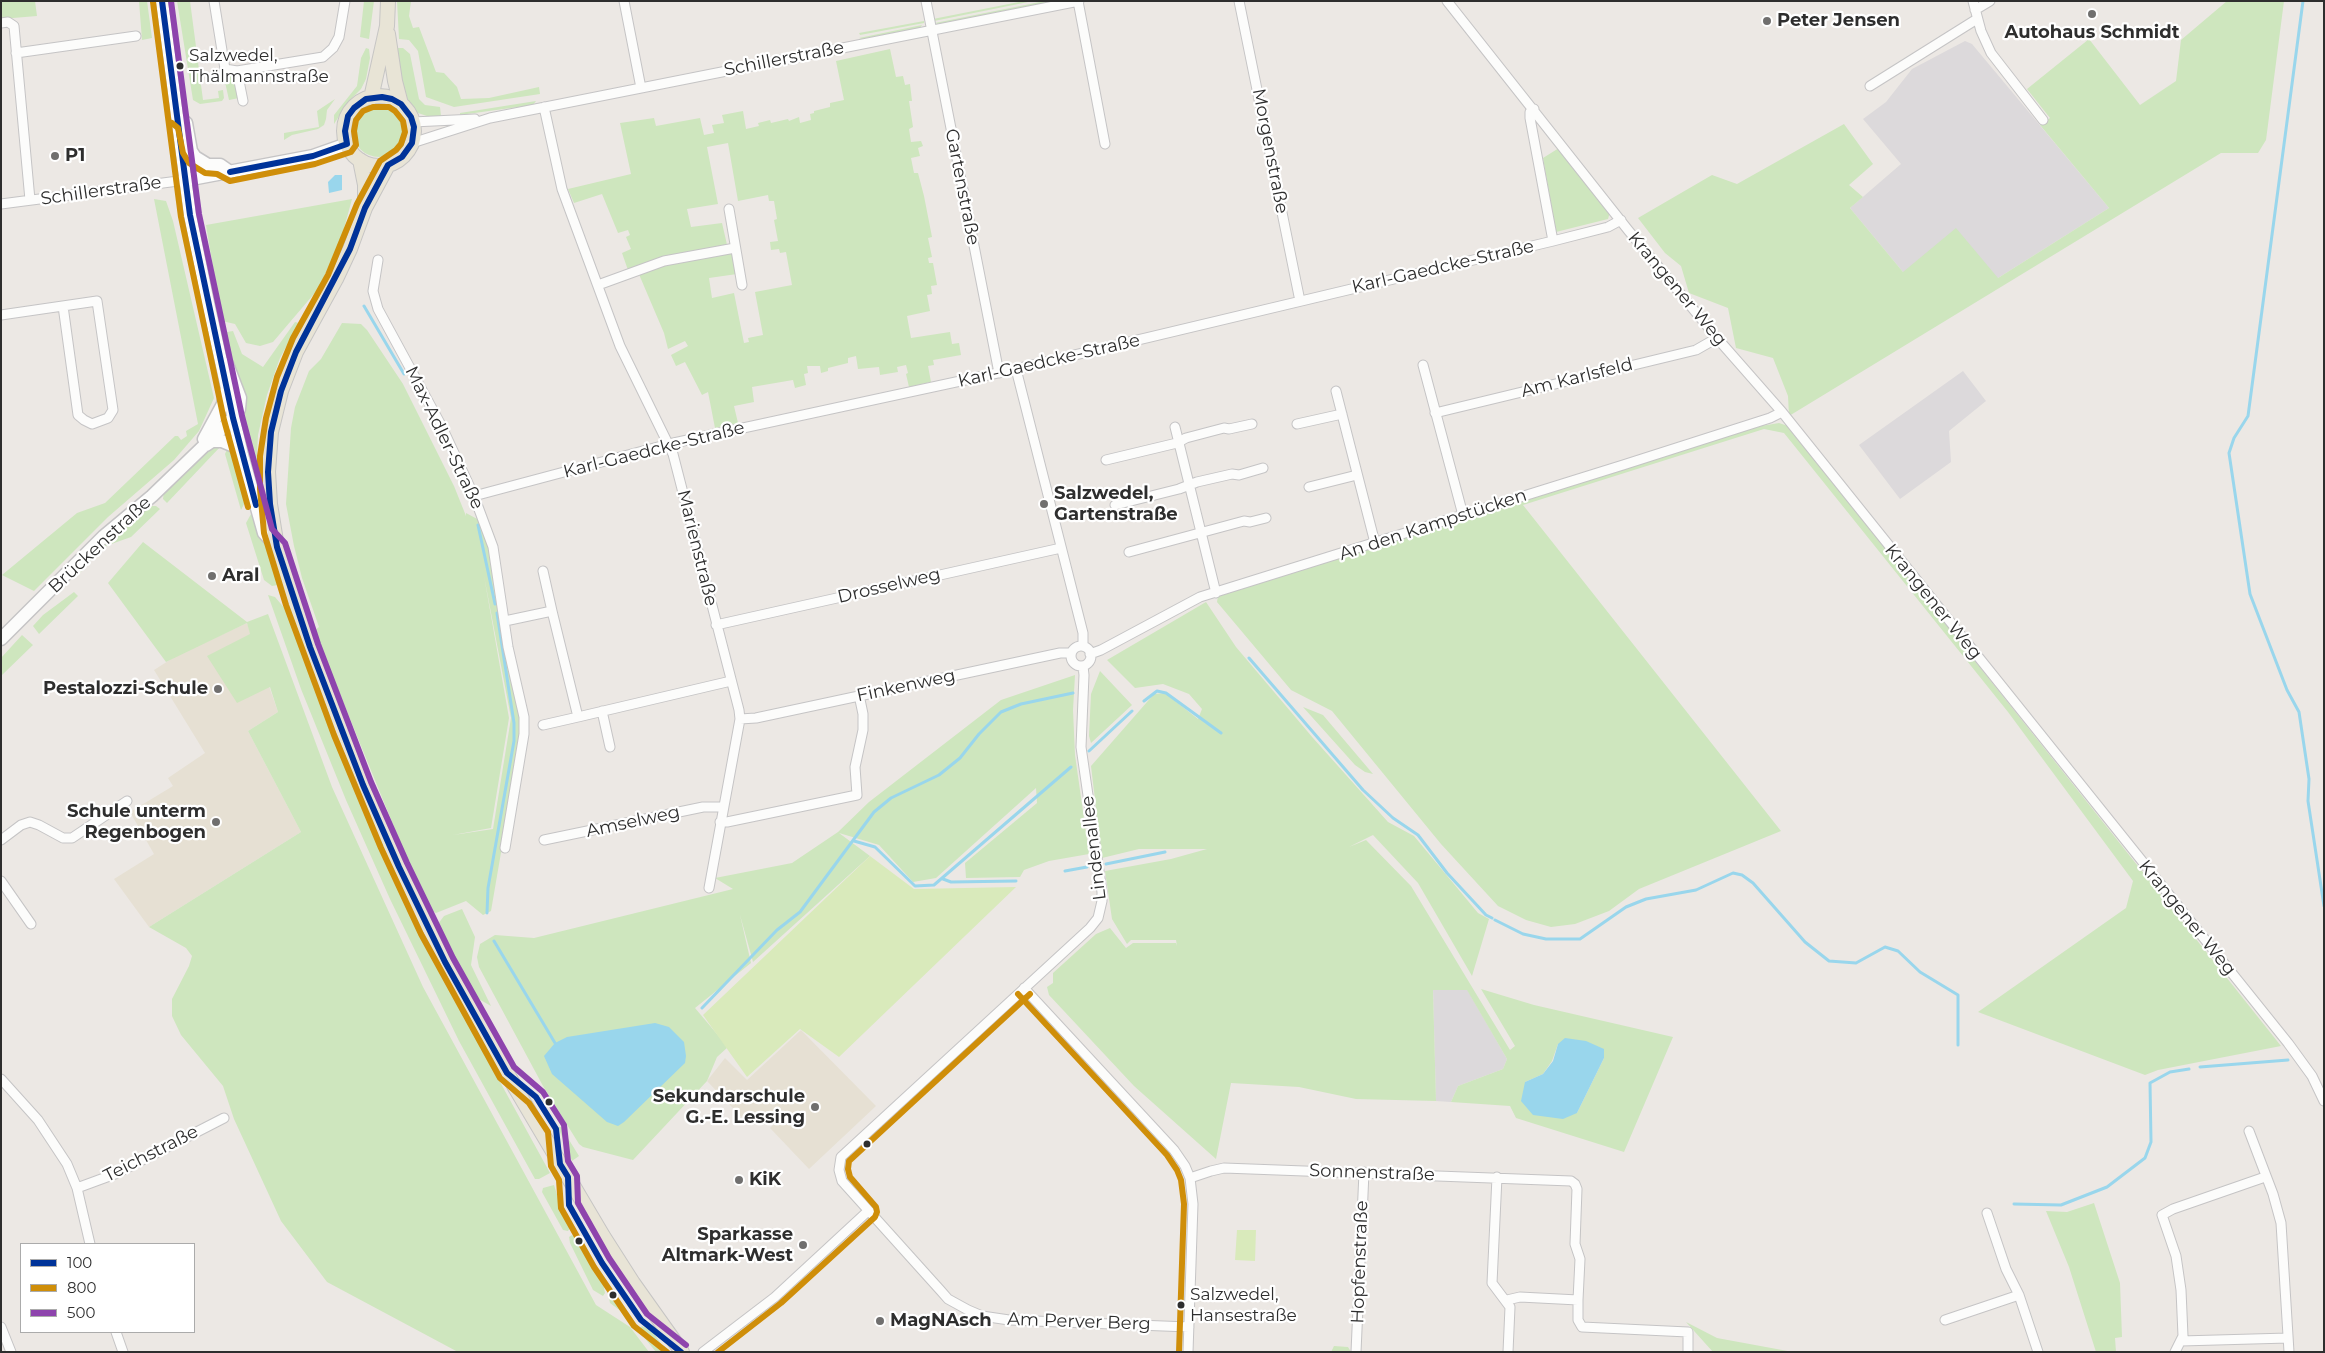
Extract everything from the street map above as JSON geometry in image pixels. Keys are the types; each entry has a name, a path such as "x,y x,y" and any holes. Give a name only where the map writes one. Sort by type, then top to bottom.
{"main road":[{"path":"162,1 186,180 203,279 220,351 231,420 264,532 277,547"},
{"path":"360,160 373,165 388,165 402,157 412,143 414,133 412,122 408,112 401,104 394,80 387,26 388,1"},
{"path":"371,98 387,26"},
{"path":"365,208 365,185 360,160 347,144 344,131 348,116 357,104 371,98 387,98 401,104"},
{"path":"177,116 186,123 191,151 195,158 208,165 220,165 230,172"},
{"name":"Schillerstraße","path":"186,180 313,156 347,144"},
{"path":"388,165 365,208 336,279 290,364 276,412 270,444 268,472 270,504 277,547 310,647 363,785 392,852 445,962 516,1089 608,1244 682,1352"},
{"path":"220,351 240,398 239,409 231,420"},
{"name":"Brückenstraße","path":"198,449 224,404 226,388"},
{"name":"Brückenstraße","path":"1,639 109,531 156,492 198,449 231,420"},
{"path":"198,449 212,441 218,440 234,446 242,455"}],"street":[{"path":"214,1 226,69 237,72 323,57 334,48 339,37 345,1"},
{"path":"624,1 641,88"},
{"name":"Gartenstraße","path":"926,1 999,373"},
{"name":"Schillerstraße","path":"412,143 490,118 1078,1 1105,144"},
{"name":"Morgenstraße","path":"1240,1 1300,301"},
{"name":"Krangener Weg","path":"1447,1 1717,338 1782,412 2288,1043 2312,1076 2324,1101"},
{"path":"1870,86 1990,1"},
{"path":"1975,10 1980,32 1992,53 2043,120"},
{"path":"1,23 12,23 30,200"},
{"path":"16,53 136,36"},
{"path":"237,72 243,101"},
{"name":"Marienstraße","path":"544,108 562,189 623,352 669,444 740,719 722,807 709,888"},
{"path":"1534,109 1530,112 1530,118 1553,241"},
{"name":"Schillerstraße","path":"412,122 490,118"},
{"name":"Schillerstraße","path":"1,204 186,180"},
{"path":"728,209 742,285"},
{"name":"Karl-Gaedcke-Straße","path":"474,496 669,444 1016,370 1553,241 1608,227 1621,220"},
{"path":"598,285 664,261 735,248"},
{"name":"Max-Adler-Straße","path":"378,260 373,291 378,310 441,425 474,496 493,547 524,717 524,734 505,848"},
{"path":"1,315 97,301 113,410 108,418 92,424 78,414 63,306"},
{"name":"Am Karlsfeld","path":"1435,413 1696,350 1717,338"},
{"path":"1423,365 1463,515"},
{"path":"1016,370 1083,633 1083,646 1090,654 1090,661 1083,666 1074,664 1071,659 1071,653 1076,648 1083,646"},
{"path":"1336,392 1376,543"},
{"name":"An den Kampstücken","path":"1090,654 1101,650 1192,601 1752,424 1782,412"},
{"path":"1297,424 1342,414"},
{"path":"1106,460 1177,443 1186,438 1252,424"},
{"path":"1175,427 1177,443 1216,593"},
{"path":"1115,505 1232,474 1239,475 1263,468"},
{"path":"1309,487 1357,475"},
{"path":"1129,552 1244,521 1250,522 1266,518"},
{"name":"Drosselweg","path":"716,625 1061,548"},
{"path":"543,571 578,717"},
{"path":"505,621 552,611"},
{"name":"Finkenweg","path":"740,719 756,718 1060,653 1071,653"},
{"name":"Lindenallee","path":"841,1157 1090,928 1098,918 1102,892 1081,747 1083,666"},
{"path":"543,725 731,681"},
{"path":"720,822 857,795 855,767 863,722 859,696"},
{"path":"602,711 610,747"},
{"path":"1,840 21,825 30,822 40,825 63,838 72,838 126,801"},
{"name":"Amselweg","path":"544,840 703,807 722,807"},
{"path":"1,881 31,924"},
{"path":"1024,988 1174,1150 1185,1166 1190,1178 1193,1204 1188,1352"},
{"path":"1,1079 54,1141 67,1164 78,1188 90,1243"},
{"name":"Teichstraße","path":"78,1188 115,1174 224,1118"},
{"path":"2249,1131 2273,1194 2282,1231 2289,1352"},
{"name":"Am Perver Berg","path":"841,1157 839,1170 842,1181 868,1211 948,1299 982,1316 1009,1320 1189,1327"},
{"name":"Sonnenstraße","path":"1190,1178 1211,1170 1224,1168 1364,1172 1571,1182 1576,1184 1577,1189 1575,1244 1580,1259 1578,1300"},
{"name":"Hopfenstraße","path":"1356,1352 1364,1172"},
{"path":"2175,1352 2184,1334 2180,1279 2176,1256 2162,1215 2265,1177"},
{"path":"1497,1178 1492,1284 1498,1294 1507,1300 1510,1307 1508,1352"},
{"path":"703,1352 775,1298 868,1211"},
{"path":"1987,1213 2006,1269 2019,1295 2038,1352"},
{"path":"1945,1320 2019,1295"},
{"path":"1507,1300 1520,1297 1578,1300 1579,1324 1582,1327 1688,1332 1688,1352"},
{"path":"1,1327 10,1352"},
{"path":"116,1333 123,1352"},
{"path":"2181,1341 2288,1338"}],"shaded area":[{"path":"1965,41 1972,44 2109,208 1998,278 1903,272 1850,208 1901,164 1863,119 1886,102 1912,69"},
{"path":"1963,371 1986,401 1949,431 1951,462 1900,499 1859,445"},
{"name":"Schule unterm Regenbogen","path":"247,623 278,712 248,731 301,832 149,927 114,879 154,854 130,812 173,786 168,778 205,753 154,670 176,656"},
{"path":"1433,989 1467,989 1507,1059 1503,1069 1458,1086 1451,1102 1436,1101"},
{"path":"801,1030 876,1106 809,1169 770,1128 774,1124 763,1114 750,1126 707,1081 725,1058 747,1080"}],"green space":[{"path":"1,1 35,1 37,16 1,19"},
{"path":"139,1 147,1 152,38 142,40"},
{"path":"177,1 190,1 203,100 219,98 218,91 223,90 224,98 222,101 200,104 193,100"},
{"path":"364,1 374,1 369,39 360,37"},
{"path":"397,1 411,1 409,16 413,28 419,27 436,72 444,73 457,87 461,99 489,98 539,87 540,94 454,107 426,97 418,51 409,40 399,39"},
{"path":"1024,1 1033,1 934,21 933,19"},
{"path":"1045,1 1054,1 938,24 935,23"},
{"path":"2227,1 2284,1 2266,140 2258,153 2221,153 1789,416 1788,396 1773,358 1736,348 1728,308 1689,293 1681,266 1665,253 1638,218 1712,175 1737,184 1844,124 1873,164 1849,185 1863,197 1850,208 1903,272 1956,228 1998,278 2109,208 2040,125 2050,118 2027,89 2089,39 2140,105 2176,81 2181,40"},
{"path":"924,21 924,23 860,35 859,33"},
{"path":"922,25 920,28 859,38"},
{"path":"366,48 369,49 370,58 366,79 361,89 349,101 334,124 334,115 357,86 361,58"},
{"path":"397,48 403,48 410,54 419,99 425,105 440,107 441,116 427,116 418,113 404,97 398,71"},
{"path":"890,49 896,77 903,76 905,85 910,84 912,101 909,101 913,127 909,129 911,142 921,141 923,146 918,148 920,156 911,158 914,173 918,173 924,196 932,237 928,238 932,257 928,258 929,263 933,263 937,285 931,286 932,294 927,295 930,311 907,316 911,338 950,332 952,344 959,343 961,355 933,360 934,365 928,366 931,382 909,387 906,365 897,367 898,372 880,375 879,367 858,369 856,356 848,358 848,363 828,368 828,371 821,373 820,366 807,366 808,373 804,374 806,385 795,388 793,380 752,387 754,402 734,406 738,423 715,428 708,392 702,395 685,362 676,366 671,355 688,346 685,341 668,349 664,333 638,272 731,249 737,274 709,278 712,298 734,293 744,343 749,342 748,338 763,335 755,292 792,285 786,252 780,253 779,249 771,250 770,242 778,241 774,220 777,219 774,201 769,201 768,195 738,201 728,143 707,147 718,204 687,209 691,227 722,223 728,249 629,273 622,253 631,249 626,237 630,235 628,230 618,233 602,194 574,203 568,189 631,174 620,123 654,118 656,126 700,118 704,135 714,133 712,125 724,123 722,115 743,111 746,129 759,126 758,123 770,120 771,123 788,119 789,121 799,117 800,123 811,120 810,114 814,113 814,111 830,107 830,103 844,100 836,61"},
{"path":"232,76 235,79 239,98 229,100 225,82 226,77"},
{"path":"335,99 327,110 324,125 318,129 292,135 284,140 284,133 319,127 317,111"},
{"path":"536,101 533,105 460,115 460,113"},
{"path":"379,105 389,107 397,113 403,121 405,131 403,141 397,149 389,155 379,157 369,155 361,149 355,141 353,131 355,121 361,113 369,107"},
{"path":"1559,148 1610,212 1608,219 1556,232 1543,158"},
{"path":"154,199 166,201 173,221 214,398 199,431 174,460 108,517 34,591 2,575 77,513 105,503 175,436 178,436 181,440 187,436 186,431 198,424"},
{"path":"352,199 342,236 319,288 273,342 260,346 246,343 235,324 222,321 206,225"},
{"path":"295,322 299,323 280,358 267,395 258,435 257,455 261,456 262,499 258,500 236,420 230,362 221,333 233,331 242,354 263,367"},
{"path":"342,323 361,324 367,330 403,384 454,486 466,516 466,513 481,521 494,568 518,695 522,730 491,911 483,915 466,901 436,913 431,910 401,844 315,630 319,627 302,578 286,504 291,428 295,407 309,371 321,359","holes":["484,576 511,718 493,829 453,835 491,828 509,718"]},
{"path":"1779,423 1788,426 2281,1046 2158,1070 2145,1075 1978,1012 2126,908 2133,881 2008,712 1784,433 1764,429 1523,505 1781,831 1639,889 1609,911 1575,924 1551,927 1526,920 1498,906 1441,844 1332,711 1291,690 1217,602 1218,596 1761,426"},
{"path":"221,446 167,503 163,499 164,491 210,447"},
{"path":"228,447 233,449 245,476 242,480 246,500 241,510 225,454"},
{"path":"147,506 156,506 160,509 131,537 100,548 77,577 94,553"},
{"path":"255,512 278,585 272,586 264,580 246,523 251,514"},
{"path":"143,542 247,622 268,614 332,787 423,987 596,1305 630,1327 649,1352 458,1352 327,1282 281,1221 234,1119 223,1086 181,1035 172,1016 172,999 192,956 186,948 149,927 301,832 248,731 278,712 270,687 237,703 207,656 250,634 247,623 166,662 108,583"},
{"path":"74,592 78,596 39,634 33,626 43,615"},
{"path":"268,595 275,597 286,610 312,682 362,808 432,958 550,1173 539,1179 535,1179 459,1041 390,899 346,800 301,689"},
{"path":"1206,602 1236,647 1313,738 1388,822 1414,836 1478,913 1489,919 1472,976 1418,883 1373,835 1349,847 1366,840 1411,886 1510,1050 1515,1046 1481,989 1534,1005 1673,1037 1624,1152 1516,1118 1510,1106 1451,1102 1458,1086 1503,1069 1507,1059 1467,990 1433,990 1436,1101 1356,1099 1299,1087 1231,1083 1216,1159 1134,1086 1049,995 1047,987 1053,983 1053,973 1096,934 1110,928 1126,948 1133,943 1176,943 1177,946 1176,940 1131,940 1127,944 1112,919 1105,871 1171,859 1207,849 1139,849 1102,858 1091,766 1154,694 1165,693 1198,719 1202,709 1189,694 1163,684 1135,688 1107,660","holes":["1558,1044 1604,1058 1577,1113 1525,1082 1543,1074 1552,1061"]},
{"path":"22,635 33,645 1,676 1,658"},
{"path":"1100,671 1132,705 1091,743 1089,736 1091,694"},
{"path":"1075,675 1073,710 1075,755 1089,854 1049,861 1024,870 1020,877 966,878 965,863 1037,803 1036,788 936,878 913,882 879,845 839,833 870,856 753,962 740,915 751,963 695,1008 728,1047 717,1057 707,1081 633,1160 583,1147 579,1144 543,1086 479,967 477,957 480,944 495,935 534,938 733,889 715,878 792,863 838,832 869,802 1001,700"},
{"path":"1303,707 1323,715 1373,774 1365,772 1355,765"},
{"path":"870,856 914,889 1016,887 839,1057 800,1029 747,1077 703,1015"},
{"path":"462,909 475,937 471,965 491,1006 477,998 438,924 444,916"},
{"path":"558,1127 561,1127 579,1156 572,1161"},
{"path":"554,1185 562,1210 571,1226 568,1231 563,1230 542,1192 543,1188"},
{"path":"2094,1203 2120,1283 2122,1337 2115,1338 2116,1352 2096,1352 2069,1267 2046,1211 2067,1212"},
{"path":"1237,1230 1256,1230 1255,1261 1235,1260"},
{"path":"572,1235 582,1242 594,1268 601,1273 605,1293 603,1296 593,1290 570,1243 569,1237"},
{"path":"612,1297 621,1303 624,1309 622,1312 610,1303 609,1298"},
{"path":"1686,1322 1717,1338 1793,1352 1713,1352"},
{"path":"642,1326 652,1331 667,1352 656,1352 638,1330"},
{"path":"1334,1346 1348,1347 1351,1352 1331,1352"}],"water":[{"path":"335,175 342,175 342,190 329,193 328,182"},
{"path":"655,1023 669,1027 684,1042 685,1063 618,1126 607,1122 552,1074 544,1056 555,1043 567,1037"},
{"path":"1565,1038 1586,1041 1604,1049 1604,1058 1577,1113 1563,1119 1533,1115 1521,1101 1525,1082 1543,1074 1553,1061 1558,1044"}],"waterway":[{"path":"2303,1 2248,416 2234,438 2229,453 2250,594 2287,690 2299,712 2309,779 2308,801 2324,906"},
{"path":"364,306 404,374"},
{"path":"478,525 495,604"},
{"path":"487,913 488,888 514,741 514,723 497,613"},
{"path":"1249,658 1363,790 1393,818 1418,835 1447,873 1486,915 1492,918"},
{"path":"1144,701 1157,691 1166,693 1221,733"},
{"path":"702,1008 777,930 800,912 874,812 891,798 939,775 960,758 979,734 1001,712 1021,704 1073,693"},
{"path":"1089,751 1132,711"},
{"path":"854,841 875,847 915,886 934,885 1071,767"},
{"path":"1106,864 1165,852"},
{"path":"1065,871 1087,867"},
{"path":"1495,920 1523,934 1546,939 1580,939 1626,907 1646,899 1696,890 1733,873 1742,875 1753,883 1805,942 1829,961 1856,963 1885,947 1898,951 1920,972 1958,995 1958,1045"},
{"path":"943,879 951,882 1016,881"},
{"path":"494,941 555,1043"},
{"path":"2200,1067 2288,1060"},
{"path":"2014,1204 2061,1205 2107,1187 2145,1158 2151,1142 2150,1083 2170,1072 2189,1069"}],"transit line":[{"name":"100","path":"162,1 190,215 233,418 256,505"},
{"name":"500","path":"171,1 199,214 242,416 272,529 285,543 318,644 371,782 407,863 453,958 514,1067 543,1092 564,1125 568,1161 577,1176 578,1203 609,1258 647,1314 686,1345"},
{"name":"800","path":"153,2 181,217 224,420 248,507"},
{"name":"100","path":"347,144 345,131 348,116 354,108 366,99 382,97 392,99 401,104 411,117 414,127 412,143 402,157 388,165 365,208 350,249 296,352 281,391 271,432 268,472 270,504 277,547 310,647 363,785 399,867 445,962 507,1073 536,1097 556,1129 560,1164 568,1177 569,1205 602,1263 641,1320 681,1352"},
{"name":"800","path":"172,123 178,128 183,153 189,163 205,173 217,174 230,181 315,164 351,152 356,145 354,131 356,120 363,111 373,107 389,107 403,121 405,132 401,144 396,150 380,161 357,204 328,275 293,338 277,377 266,418 260,456 260,489 264,533 286,605 334,735 381,848 421,934 500,1078 529,1103 548,1132 551,1166 559,1180 561,1208 594,1267 634,1326 667,1352"},
{"name":"100","path":"230,172 313,156 347,144"},
{"name":"800","path":"1018,994 1167,1155 1177,1170 1181,1180 1184,1204 1179,1352"},
{"name":"800","path":"718,1352 781,1303 875,1217 876,1207 850,1177 849,1161 1030,994"}],"place":[{"name":"Autohaus Schmidt","path":"2092,14"},
{"name":"Peter Jensen","path":"1767,21"},
{"name":"Salzwedel, Thälmannstraße","path":"180,66"},
{"name":"P1","path":"55,156"},
{"name":"Salzwedel, Gartenstraße","path":"1044,504"},
{"name":"Aral","path":"212,576"},
{"name":"Pestalozzi-Schule","path":"218,689"},
{"name":"Schule unterm Regenbogen","path":"216,822"},
{"name":"Sekundarschule G.-E. Lessing","path":"815,1107"},
{"name":"KiK","path":"739,1180"},
{"name":"Sparkasse Altmark-West","path":"803,1245"},
{"name":"Salzwedel, Hansestraße","path":"1181,1305"},
{"name":"MagNAsch","path":"880,1321"}]}
